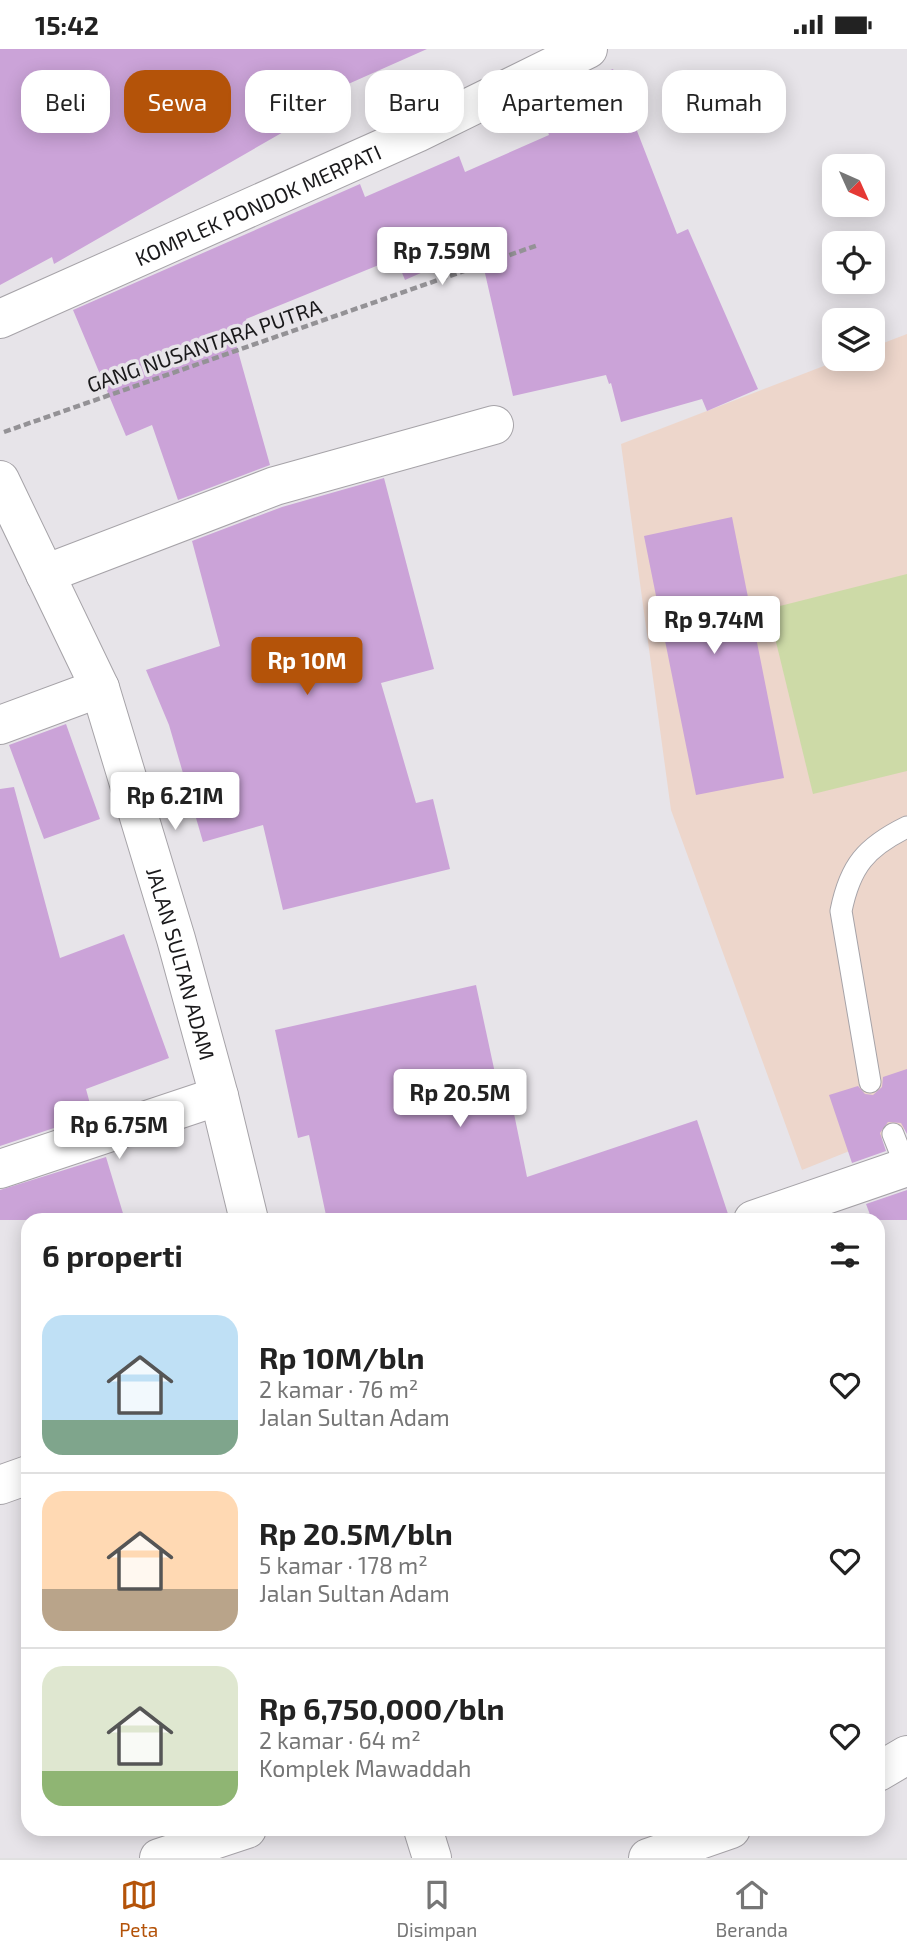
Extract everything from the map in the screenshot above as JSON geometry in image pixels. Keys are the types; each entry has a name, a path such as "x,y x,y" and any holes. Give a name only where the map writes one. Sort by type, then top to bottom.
{"street":[{"name":"KOMPLEK PONDOK MERPATI","path":"0,319 417,133 588,49"},
{"path":"45,574 275,486 494,425"},
{"name":"JALAN SULTAN ADAM","path":"0,480 100,688 176,939 247,1213"},
{"path":"0,725 100,688"},
{"path":"0,1169 219,1096"},
{"path":"769,1213 902,1156"},
{"path":"0,1485 21,1478"},
{"path":"885,1768 907,1755"},
{"path":"159,1858 226,1836"},
{"path":"425,1836 432,1858"},
{"path":"648,1858 710,1836"}],"lane":[{"path":"870,1082 841,911 846,885 856,864 881,840 907,827"}],"path":[{"name":"GANG NUSANTARA PUTRA","path":"0,434 538,245"}],"shaded area":[{"path":"907,334 907,1128 802,1170 671,810 621,444 822,367 822,371 885,371 885,342"}],"green space":[{"path":"907,574 907,771 813,794 768,609"}],"building":[{"path":"0,49 427,49 380,70 365,70 365,77 351,83 351,70 245,70 245,133 282,133 54,264 52,257 0,285"},
{"path":"548,133 638,133 677,234 688,229 758,389 707,411 702,399 621,422 611,383 609,384 606,375 513,396 479,247 405,280 396,258 246,319 248,324 232,330 270,465 178,500 152,425 126,436 73,310 360,184 365,197 459,156 465,172 549,135"},
{"path":"384,478 434,669 381,683 416,803 433,799 450,869 283,910 263,825 203,842 169,725 146,670 220,646 192,541 282,507"},
{"path":"732,517 784,778 696,795 644,536"},
{"path":"66,724 100,819 44,839 9,745"},
{"path":"14,787 60,958 124,934 169,1058 86,1089 93,1115 0,1146 0,789"},
{"path":"476,985 501,1101 511,1099 527,1177 697,1120 728,1213 326,1213 309,1135 298,1138 275,1030"},
{"path":"907,1069 907,1134 901,1123 888,1122 880,1133 886,1151 852,1163 829,1095 858,1086 865,1094 873,1095 882,1087 883,1077"},
{"path":"106,1157 123,1213 21,1213 21,1220 0,1220 0,1190"},
{"path":"907,1190 907,1220 885,1220 885,1213 869,1213 866,1204"}]}
